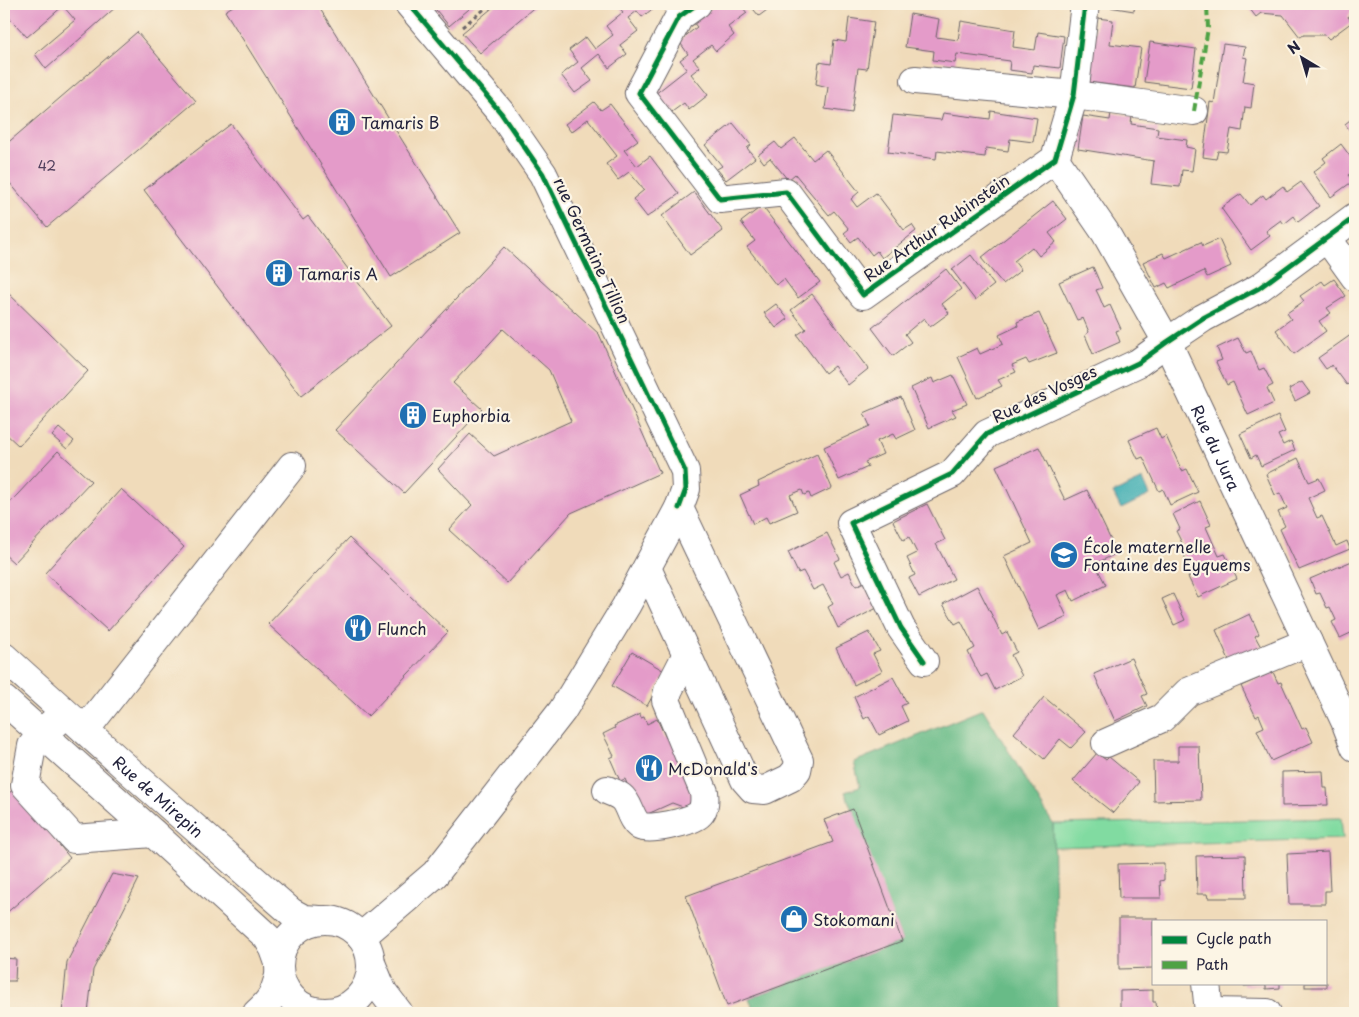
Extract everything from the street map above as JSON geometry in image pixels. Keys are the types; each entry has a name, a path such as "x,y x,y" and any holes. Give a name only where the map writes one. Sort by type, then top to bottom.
{"street":[{"name":"rue Germaine Tillion","path":"361,937 435,874 562,712 648,568 679,508 686,489 685,471 543,174 501,113 409,4"},
{"name":"Rue Arthur Rubinstein","path":"697,4 679,17 639,93 720,199 786,192 863,295 1055,160"},
{"path":"1055,160 1074,95 1085,4"},
{"path":"915,80 1074,95 1194,111"},
{"name":"Rue du Jura","path":"1055,160 1105,232 1167,342 1308,642 1350,720 1355,747"},
{"name":"Rue des Vosges","path":"924,661 901,628 851,523 952,474 987,434 1138,363 1202,318 1259,288 1355,217"},
{"path":"1327,238 1355,277"},
{"path":"153,833 74,838 24,785 32,746 52,724 62,720 81,726 292,466"},
{"path":"648,568 744,780 753,789 765,790 790,778 797,770 799,760 679,508"},
{"path":"1106,743 1162,718 1188,692 1308,642"},
{"path":"607,790 622,798 639,825 644,827 660,828 697,816 704,808 704,792 666,700 668,691 687,654"},
{"name":"Rue de Mirepin","path":"4,657 291,912 304,919 320,920"},
{"name":"Rue de Mirepin","path":"4,700 267,937 274,949 279,969"},
{"path":"257,1013 268,1003 275,991 283,947 292,934 305,924 320,920 335,921 350,927 361,937 368,950 371,963 383,992 399,1013"},
{"path":"279,969 284,987 291,998 301,1006 320,1012 344,1008 356,1000 370,977 371,963"},
{"path":"1206,984 1209,1012 1267,1013"}],"path":[{"path":"443,44 491,4"}],"green space":[{"path":"983,709 1053,824 1057,1013 755,1013 749,998 902,941 845,792 860,787 854,762"},
{"path":"1341,818 1343,839 1053,847 1053,824"}],"water":[{"path":"1143,479 1150,495 1121,509 1113,493"}],"building":[{"path":"4,4 115,4 117,6 46,69 35,54 75,20 63,6 27,37 4,12"},
{"name":"Tamaris B","path":"236,4 317,4 460,233 391,277 225,11"},
{"path":"475,4 449,26 432,5"},
{"path":"497,4 538,4 480,53 462,33"},
{"path":"616,4 659,4 642,17 637,11 628,18 638,31 620,45 627,54 609,68 599,54 582,68 592,81 575,93 561,75 578,62 569,50 586,37 595,49 613,35 606,26 623,12"},
{"path":"717,4 740,4 747,13 728,27 734,35 716,51 711,45 693,59 700,67 691,74 708,95 689,110 684,103 665,117 650,98 687,69 680,60 688,54 679,41 697,27 693,22"},
{"path":"749,4 775,4 759,16"},
{"path":"1109,4 1135,4 1134,11 1109,7"},
{"path":"1246,4 1355,4 1348,17 1352,22 1329,39 1325,35 1304,35 1300,37 1283,15 1261,13 1256,17"},
{"path":"910,14 939,19 936,37 958,40 961,21 1015,30 1013,47 1035,50 1038,32 1064,36 1060,68 1033,65 1032,73 1009,70 1010,61 957,54 955,63 933,60 934,51 905,47"},
{"path":"849,18 874,22 867,69 858,68 852,113 825,109 828,87 816,84 819,62 831,64 834,40 846,42"},
{"path":"1097,18 1113,20 1110,44 1141,48 1135,88 1088,82"},
{"path":"137,32 196,101 47,227 4,176 4,146"},
{"path":"1150,42 1196,49 1191,88 1144,82"},
{"path":"1223,44 1245,47 1243,57 1247,58 1243,81 1254,83 1251,108 1245,107 1242,131 1231,129 1227,152 1218,151 1216,159 1203,157 1210,102 1214,103"},
{"path":"594,102 601,110 610,104 638,140 624,150 637,166 650,156 679,194 647,217 633,199 644,190 629,172 618,180 606,164 617,156 588,119 571,132 565,124"},
{"path":"991,111 1037,118 1033,142 1010,139 1008,151 986,148 985,157 937,151 936,159 888,152 893,115 941,120 943,113 990,119"},
{"path":"1111,113 1132,116 1131,124 1158,128 1157,136 1187,140 1186,147 1195,149 1192,171 1182,170 1180,187 1151,184 1154,161 1078,149 1083,116 1110,120"},
{"path":"1355,116 1355,137 1345,124"},
{"path":"733,123 751,145 747,148 755,158 726,180 717,169 722,166 705,145"},
{"name":"Tamaris A","path":"231,124 303,220 308,216 391,326 301,396 144,190"},
{"path":"795,138 813,160 826,150 859,192 851,199 857,207 876,193 904,230 912,225 916,231 882,258 877,251 872,255 858,237 851,242 844,233 849,229 834,211 829,215 795,174 788,180 770,158 764,163 758,155 775,142 781,149"},
{"path":"1341,144 1355,163 1355,170 1348,175 1353,181 1331,197 1313,172 1326,162 1323,158"},
{"path":"1301,182 1319,206 1298,222 1294,216 1284,224 1281,220 1266,231 1270,236 1251,250 1221,208 1241,194 1250,205 1263,195 1266,199 1283,186 1287,192"},
{"path":"694,192 723,231 690,255 662,216"},
{"path":"1053,201 1067,219 1049,233 1056,242 1039,256 1032,247 1014,261 1021,270 1003,284 981,258"},
{"path":"762,206 820,282 798,298 784,279 776,285 747,247 755,241 741,222"},
{"path":"1219,239 1231,266 1207,277 1204,271 1169,288 1166,283 1156,288 1143,262 1163,253 1166,258 1201,242 1203,246"},
{"name":"Euphorbia","path":"504,247 599,334 660,473 571,513 507,583 449,530 472,505 438,469 470,434 494,456 571,421 549,370 503,329 453,383 482,409 404,493 335,430"},
{"path":"971,255 994,285 975,300 952,270"},
{"path":"1093,267 1102,288 1096,290 1104,308 1110,305 1121,329 1116,331 1120,342 1093,354 1085,335 1089,332 1083,318 1077,320 1059,282"},
{"path":"946,269 961,289 942,304 949,313 930,327 924,318 905,334 911,342 893,356 872,328"},
{"path":"1334,279 1346,296 1327,308 1331,313 1319,321 1326,331 1294,354 1276,330 1291,319 1287,313 1304,301 1300,296 1322,281 1325,285"},
{"path":"4,289 88,371 19,446 4,432"},
{"path":"812,294 868,369 848,385 834,366 825,373 797,335 806,329 791,310"},
{"path":"776,304 788,319 776,328 764,313"},
{"path":"1039,313 1057,353 1029,364 1026,359 1012,365 1016,372 998,380 1002,386 977,398 958,357 977,348 980,354 1003,344 999,335 1018,326 1017,322"},
{"path":"1355,332 1355,386 1352,381 1347,385 1332,365 1326,369 1318,358"},
{"path":"1238,338 1246,353 1251,351 1259,370 1264,368 1273,385 1267,388 1274,403 1248,415 1233,382 1227,385 1216,362 1222,360 1217,348"},
{"path":"953,375 967,404 952,410 956,416 929,428 911,388 932,378 934,383"},
{"path":"1302,382 1310,393 1295,401 1289,389"},
{"path":"901,397 915,430 896,439 893,434 877,441 883,454 865,462 868,467 839,480 824,447 870,426 864,413"},
{"path":"1278,416 1285,432 1278,435 1283,445 1291,441 1295,450 1261,466 1256,455 1251,458 1240,434"},
{"path":"59,428 74,441 67,449 52,436"},
{"path":"1156,428 1161,439 1166,436 1182,471 1187,469 1198,492 1170,505 1163,489 1159,491 1143,457 1138,459 1129,440"},
{"path":"1039,447 1065,500 1087,490 1117,553 1095,564 1106,585 1073,601 1068,590 1057,595 1067,617 1039,630 1004,556 1032,543 996,466"},
{"path":"58,451 91,481 14,563 4,554 4,509"},
{"path":"817,454 832,488 811,498 809,493 804,495 802,490 790,495 797,511 769,523 766,517 753,524 740,495 759,486 758,482"},
{"path":"1298,458 1309,482 1319,478 1325,490 1308,498 1317,518 1322,516 1336,546 1347,541 1350,549 1299,570 1280,529 1285,526 1278,512 1287,508 1280,493 1275,495 1266,474"},
{"path":"121,489 184,547 108,631 45,573"},
{"path":"1200,501 1211,525 1206,527 1219,556 1225,554 1237,579 1198,597 1188,577 1193,574 1183,553 1186,551 1176,531 1180,529 1173,514"},
{"path":"927,504 945,540 936,544 954,579 919,597 909,578 915,575 907,558 917,553 909,537 903,540 893,521"},
{"path":"827,533 840,559 834,562 841,576 849,572 856,586 864,582 877,608 838,628 828,607 833,604 823,585 813,590 803,571 798,573 788,552"},
{"name":"Flunch","path":"349,538 448,632 368,716 268,624"},
{"path":"1352,561 1355,568 1355,631 1340,638 1332,622 1336,620 1330,607 1327,608 1320,593 1316,594 1310,579"},
{"path":"977,586 1002,635 1007,632 1017,652 1011,655 1022,676 995,690 987,674 981,677 968,652 975,648 961,621 955,624 943,604"},
{"path":"1173,594 1185,620 1174,625 1162,599"},
{"path":"1250,614 1259,634 1255,636 1261,647 1229,660 1216,630"},
{"path":"869,632 880,651 873,654 882,671 854,685 836,648"},
{"path":"632,652 666,672 647,706 612,686"},
{"path":"1131,658 1147,694 1142,696 1147,706 1115,721 1094,674"},
{"path":"1273,672 1278,683 1281,682 1302,729 1306,727 1313,742 1271,761 1257,730 1264,727 1259,715 1256,717 1241,686"},
{"path":"893,677 907,703 901,706 908,721 879,735 869,716 864,719 854,697"},
{"path":"1044,697 1086,732 1071,748 1060,739 1044,759 1014,733"},
{"name":"McDonald's","path":"640,714 641,718 644,717 647,724 657,719 666,738 676,733 695,802 683,807 672,803 641,817 625,779 620,781 610,758 614,756 603,734 615,728 614,726"},
{"path":"1178,746 1199,746 1201,800 1154,801 1153,761 1178,761"},
{"path":"1097,753 1106,760 1109,757 1139,782 1113,813 1073,781"},
{"path":"1323,771 1328,805 1282,806 1282,772"},
{"path":"14,789 70,858 4,915 4,797"},
{"name":"Stokomani","path":"853,809 902,941 727,1006 686,896 833,842 824,820"},
{"path":"1328,852 1330,891 1325,891 1325,904 1289,904 1287,854"},
{"path":"1245,855 1246,898 1208,898 1207,894 1197,894 1196,856"},
{"path":"1164,863 1164,880 1160,881 1161,898 1119,898 1118,864"},
{"path":"112,874 139,879 93,970 88,1013 62,1013 67,962"},
{"path":"1119,918 1158,918 1158,920 1152,920 1152,968 1119,969"},
{"path":"4,958 16,959 15,981 4,981"},
{"path":"1327,983 1327,987 1305,987 1305,984"},
{"path":"1244,984 1280,984 1280,988 1266,989 1266,985 1244,986"},
{"path":"1153,990 1153,1002 1156,1002 1157,1013 1120,1013 1120,991"}],"marked path":[{"path":"1194,111 1208,28 1207,4"}],"cycle path":[{"path":"409,4 501,113 543,174 685,471 686,489 679,508"},
{"path":"697,4 679,17 639,93 720,199 786,192 863,295 1055,159 1074,95 1085,4"},
{"path":"924,661 901,628 851,523 952,474 987,434 1138,363 1203,318 1259,288 1355,217"}],"place":[{"name":"Tamaris B","path":"342,122"},
{"name":"Tamaris A","path":"279,273"},
{"name":"Euphorbia","path":"413,415"},
{"name":"École maternelle Fontaine des Eyquems","path":"1064,555"},
{"name":"Flunch","path":"358,628"},
{"name":"McDonald's","path":"649,768"},
{"name":"Stokomani","path":"794,919"}]}
